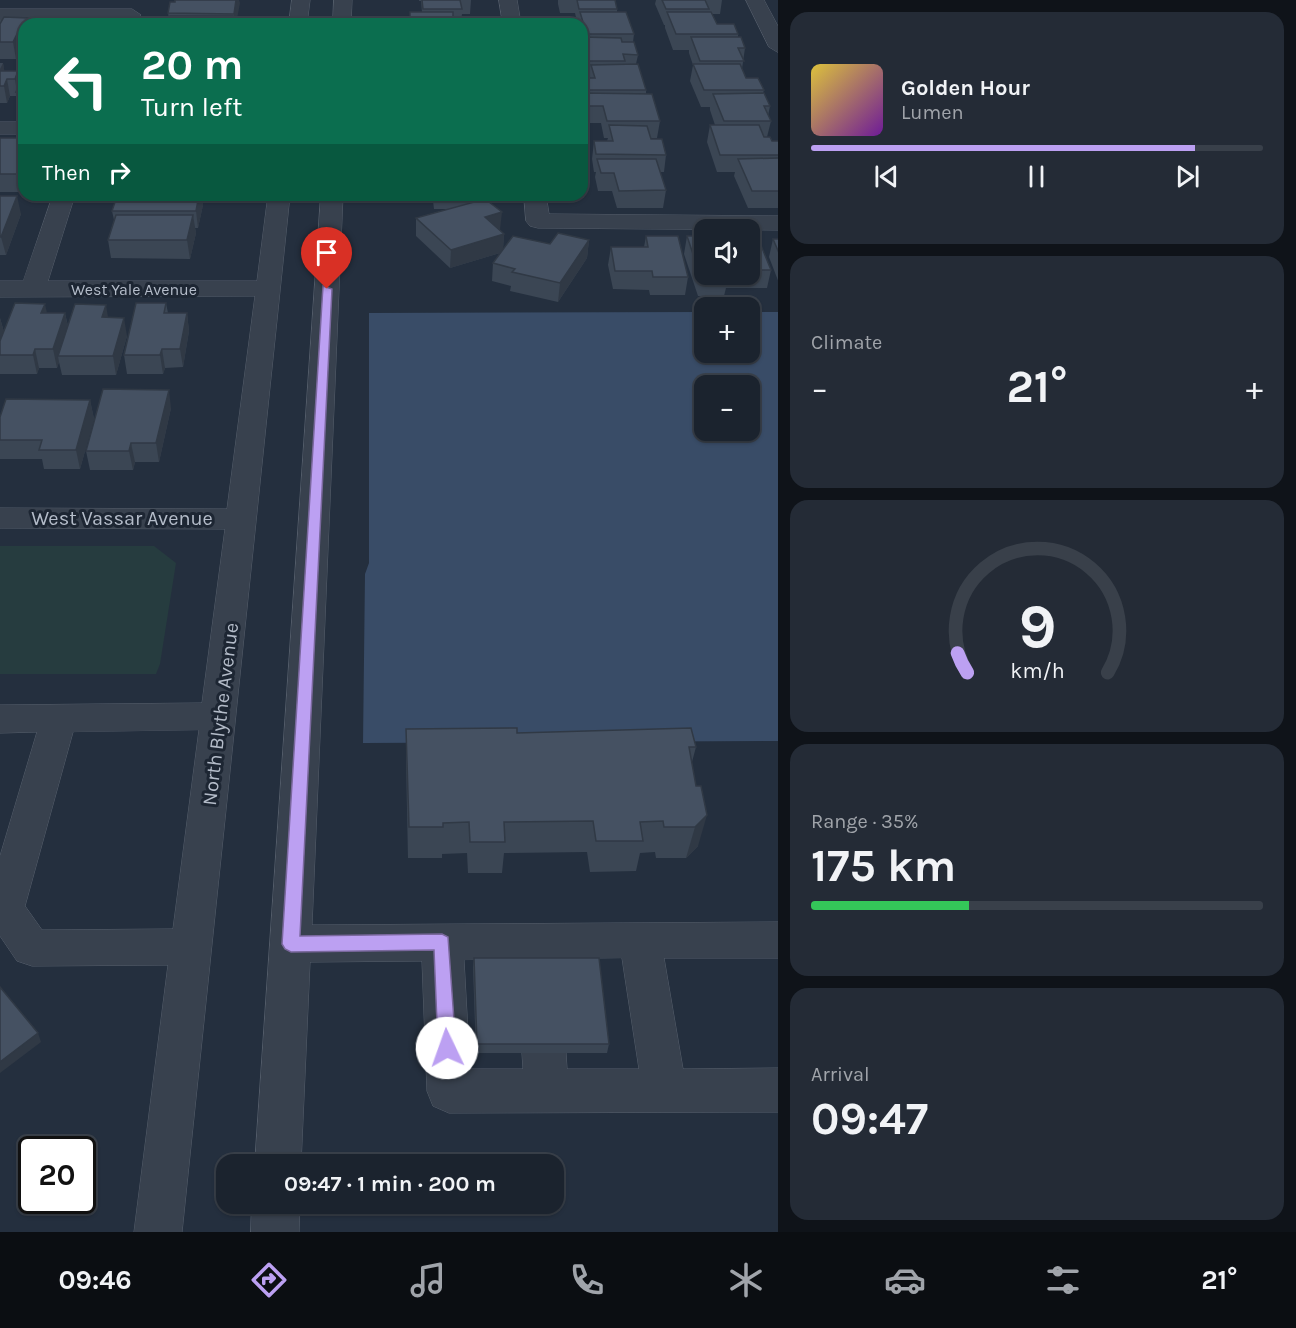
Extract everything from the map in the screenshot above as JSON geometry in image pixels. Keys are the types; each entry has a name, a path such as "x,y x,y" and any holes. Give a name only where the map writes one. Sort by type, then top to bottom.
{"street":[{"path":"299,18 301,0"},
{"path":"342,18 343,0"},
{"path":"508,0 511,18"},
{"path":"755,0 778,47"},
{"path":"0,15 132,13"},
{"path":"0,128 18,128"},
{"path":"33,289 61,201"},
{"name":"North Blythe Avenue","path":"158,1232 278,201"},
{"path":"279,1154 332,201"},
{"path":"536,201 538,221 778,223"},
{"name":"West Yale Avenue","path":"0,289 269,288"},
{"name":"West Vassar Avenue","path":"0,518 243,519"},
{"path":"0,719 220,716"},
{"path":"59,718 2,911 32,948 192,947"},
{"path":"291,944 442,942 533,954 640,940 778,940"},
{"path":"640,940 664,1090"},
{"path":"442,942 449,1091 545,1072 664,1090 778,1090"},
{"path":"275,1232 276,1214"}],"green space":[{"path":"0,546 154,546 176,563 160,664 156,674 0,674"}],"water":[{"path":"694,312 694,363 760,363 760,312 778,312 778,741 363,743 365,574 369,563 369,313"}],"building":[{"path":"175,0 236,0 234,14 168,13 170,2 175,2"},
{"path":"422,0 460,0 462,9 423,9"},
{"path":"577,0 615,0 617,9 579,9"},
{"path":"662,0 705,0 709,9 666,9"},
{"path":"410,12 453,12 453,18 410,18"},
{"path":"580,12 626,12 634,34 588,34 588,18 582,18"},
{"path":"667,12 711,12 717,24 734,24 738,34 676,34"},
{"path":"170,16 233,16 233,18 169,18"},
{"path":"4,17 28,18 18,18 18,34 13,42 0,42 0,24"},
{"path":"588,37 621,38 622,42 634,42 638,55 623,54 625,61 588,61"},
{"path":"691,37 741,37 745,48 738,48 744,61 700,61"},
{"path":"638,64 646,90 588,90 588,78 595,78 591,65"},
{"path":"693,64 740,64 746,78 758,78 764,90 704,90"},
{"path":"0,71 18,71 15,79 7,79 4,86 0,86"},
{"path":"588,93 652,94 660,121 607,121 603,106 588,106"},
{"path":"764,93 770,106 764,106 771,121 724,121 713,94"},
{"path":"609,125 647,126 651,139 662,139 666,155 596,154 594,141 613,141"},
{"path":"710,125 759,125 764,137 778,141 778,155 720,155"},
{"path":"0,138 18,138 18,174 0,174"},
{"path":"778,158 778,191 752,191 738,159"},
{"path":"597,159 656,159 666,190 619,191 614,173 601,173"},
{"path":"0,196 17,196 1,237 0,237"},
{"path":"115,201 198,201 196,211 112,211"},
{"path":"478,201 488,201 502,212 485,217 504,234 451,250 416,218"},
{"path":"116,215 193,215 187,240 108,240"},
{"path":"558,233 589,240 560,283 512,272 515,269 493,263 513,236 550,244"},
{"path":"646,236 678,236 688,277 653,277 652,271 615,271 611,247 648,247"},
{"path":"687,236 694,236 694,257"},
{"path":"773,239 778,239 778,251"},
{"path":"760,243 771,270 760,270"},
{"path":"15,303 45,304 41,313 65,313 53,349 35,349 33,355 0,355 0,341"},
{"path":"136,303 166,303 164,313 187,313 180,349 162,349 160,355 124,355"},
{"path":"75,304 106,305 102,317 124,318 113,356 58,356"},
{"path":"103,389 169,390 156,443 131,443 129,451 86,451"},
{"path":"6,399 90,400 76,450 39,450 42,440 0,440 0,417"},
{"path":"517,728 517,733 691,728 696,747 689,747 696,786 701,786 707,815 695,827 664,827 663,821 640,822 643,841 596,841 593,821 504,822 505,842 470,842 469,822 443,823 443,827 409,827 406,729"},
{"path":"474,958 599,958 609,1044 477,1044"},
{"path":"0,987 38,1033 0,1062"}],"route":[{"path":"327,289 291,944 442,942 447,1048"}]}
